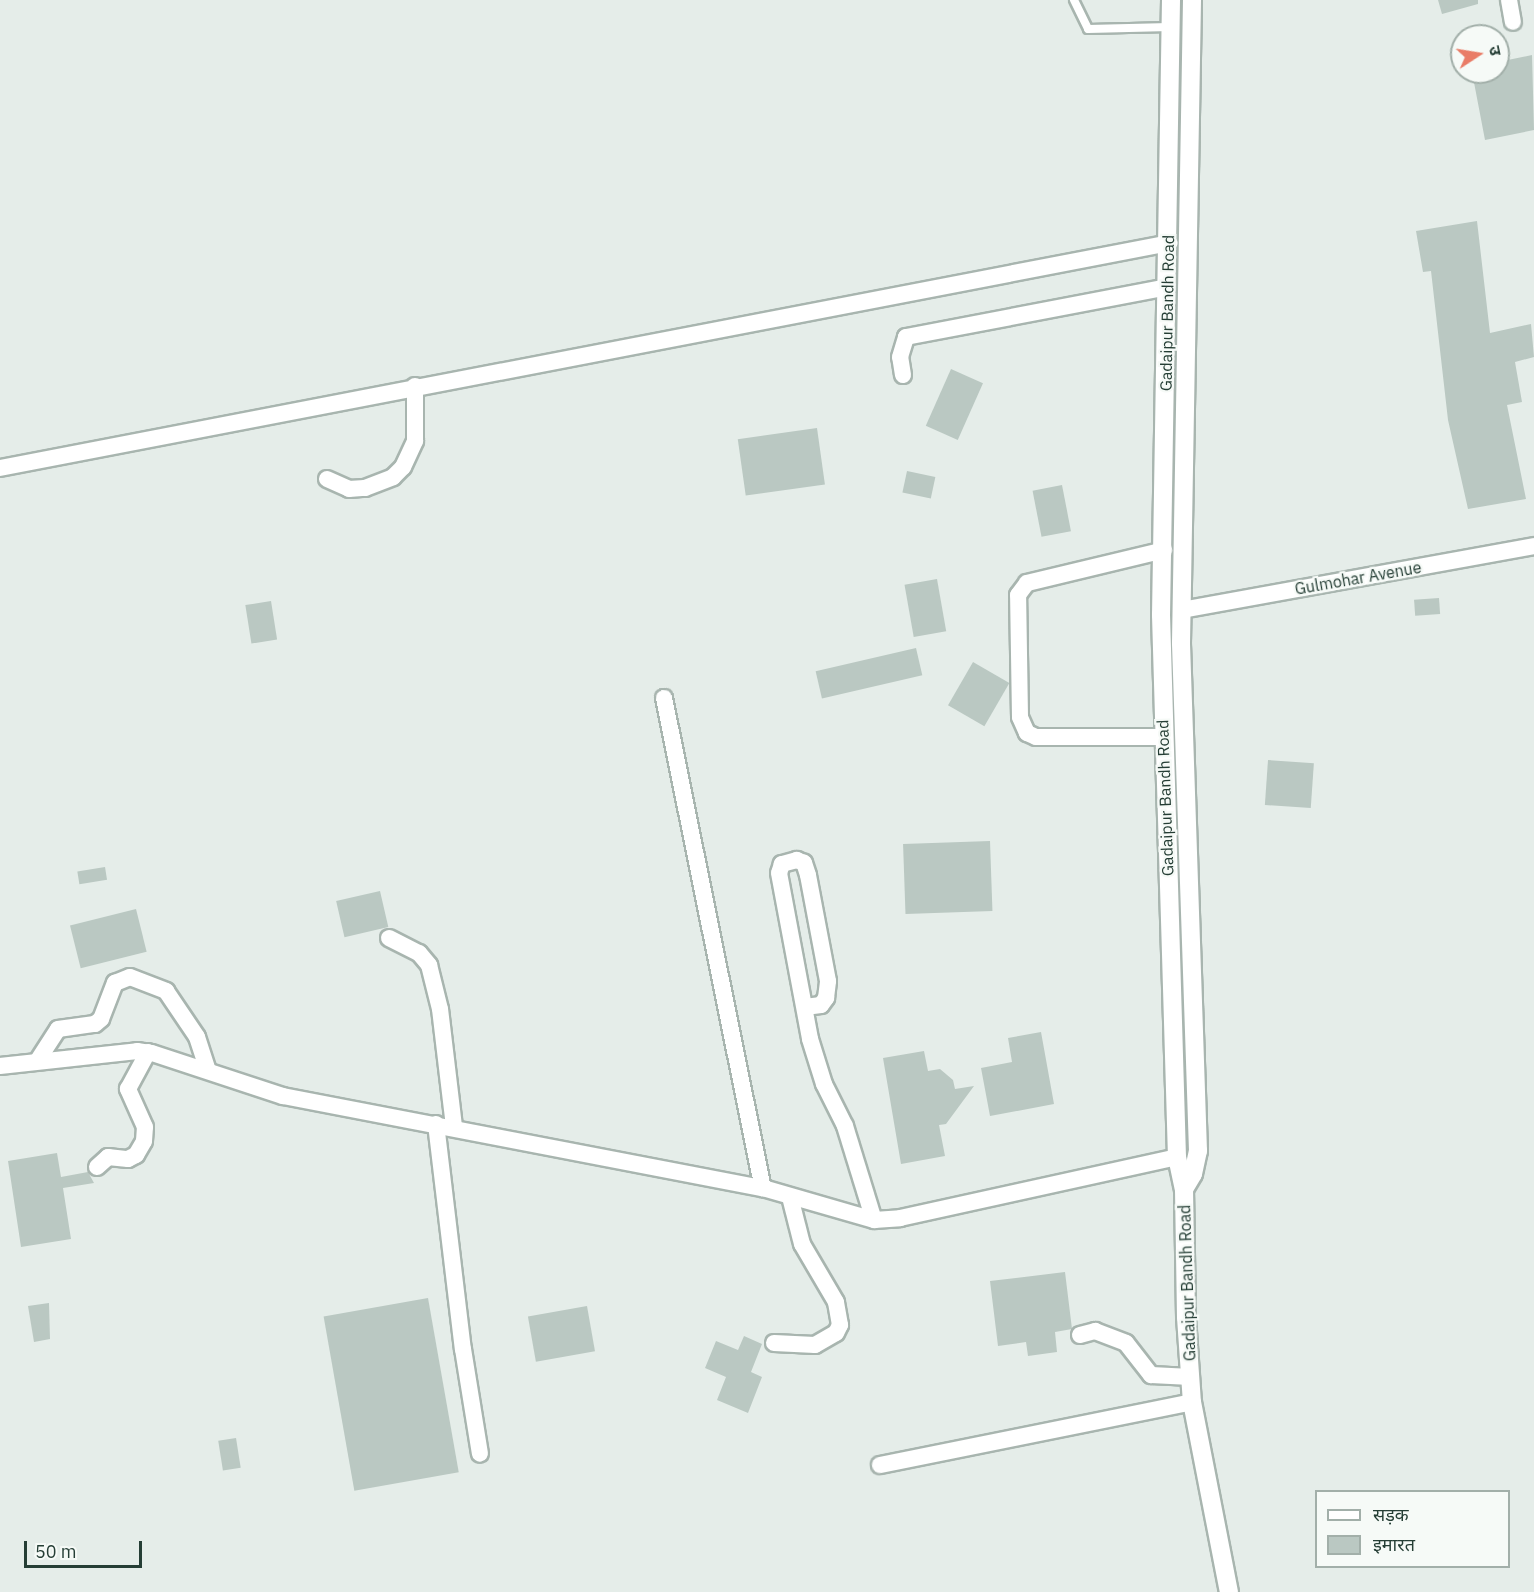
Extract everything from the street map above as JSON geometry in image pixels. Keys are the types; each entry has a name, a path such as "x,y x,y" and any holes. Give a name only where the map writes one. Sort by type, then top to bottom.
{"street":[{"name":"Gadaipur Bandh Road","path":"1171,0 1170,243 1167,287 1162,737 1177,1157 1184,1189 1192,1402 1229,1592"},
{"path":"1184,1189 1198,1151 1183,745 1182,610 1192,0"},
{"path":"1509,0 1513,22"},
{"path":"0,468 415,386 1170,243"},
{"path":"903,375 900,357 906,337 1167,287"},
{"path":"327,479 349,489 365,488 393,477 403,467 414,449 415,386"},
{"name":"Gulmohar Avenue","path":"1182,610 1534,546"},
{"path":"1162,737 1036,737 1027,733 1020,717 1018,595 1027,583 1164,550"},
{"path":"664,698 763,1188"},
{"path":"805,1007 821,1005 826,998 828,981 808,875 804,863 792,860 782,864 779,873 814,1057 845,1126 874,1220"},
{"path":"389,938 419,952 429,965 440,1009 454,1127"},
{"path":"38,1060 58,1029 95,1024 101,1019 115,983 130,977 166,991 197,1037 207,1068"},
{"path":"0,1066 38,1060 148,1052 207,1068 283,1096 763,1188 874,1220 900,1218 1177,1157"},
{"path":"97,1167 108,1157 128,1159 135,1155 144,1141 145,1127 128,1089 148,1052"},
{"path":"436,1124 463,1349 480,1454"},
{"path":"774,1343 815,1345 836,1333 840,1325 837,1302 802,1244 790,1197"},
{"path":"1080,1335 1095,1331 1126,1343 1151,1375 1191,1377"},
{"path":"880,1465 1192,1402"}],"lane":[{"path":"1074,0 1088,29 1170,27"}],"building":[{"path":"1438,0 1478,0 1478,4 1442,14"},
{"path":"1532,55 1534,130 1485,140 1474,84 1510,84 1510,60"},
{"path":"1477,221 1490,333 1531,324 1534,357 1515,362 1522,402 1507,405 1526,499 1468,509 1448,420 1431,271 1423,272 1416,231"},
{"path":"951,369 983,383 958,440 926,426"},
{"path":"817,428 825,484 746,496 738,439"},
{"path":"907,471 935,477 931,499 902,493"},
{"path":"1062,485 1071,531 1042,537 1033,491"},
{"path":"937,579 946,631 914,637 905,585"},
{"path":"1439,598 1440,614 1415,616 1414,600"},
{"path":"271,601 277,640 251,644 245,605"},
{"path":"916,648 922,675 822,698 816,671"},
{"path":"973,662 1009,683 984,726 948,705"},
{"path":"1268,760 1314,763 1311,808 1265,805"},
{"path":"990,841 992,911 905,914 903,844"},
{"path":"105,867 107,880 79,884 77,871"},
{"path":"380,891 388,927 344,937 336,901"},
{"path":"136,909 147,952 81,968 70,925"},
{"path":"1041,1032 1054,1104 990,1116 981,1068 1012,1062 1008,1038"},
{"path":"924,1051 928,1071 940,1069 953,1080 955,1089 974,1086 946,1124 939,1125 945,1156 901,1164 883,1058"},
{"path":"57,1153 61,1177 88,1172 94,1183 63,1188 71,1239 21,1247 8,1161"},
{"path":"1065,1272 1072,1329 1055,1332 1057,1352 1028,1356 1026,1342 998,1346 990,1281"},
{"path":"428,1298 459,1472 354,1491 324,1316"},
{"path":"49,1303 50,1339 34,1342 28,1306"},
{"path":"587,1306 595,1351 536,1362 528,1316"},
{"path":"744,1336 762,1344 751,1372 762,1377 748,1413 717,1400 726,1377 705,1368 716,1341 738,1350"},
{"path":"236,1438 241,1468 223,1470 218,1441"}]}
